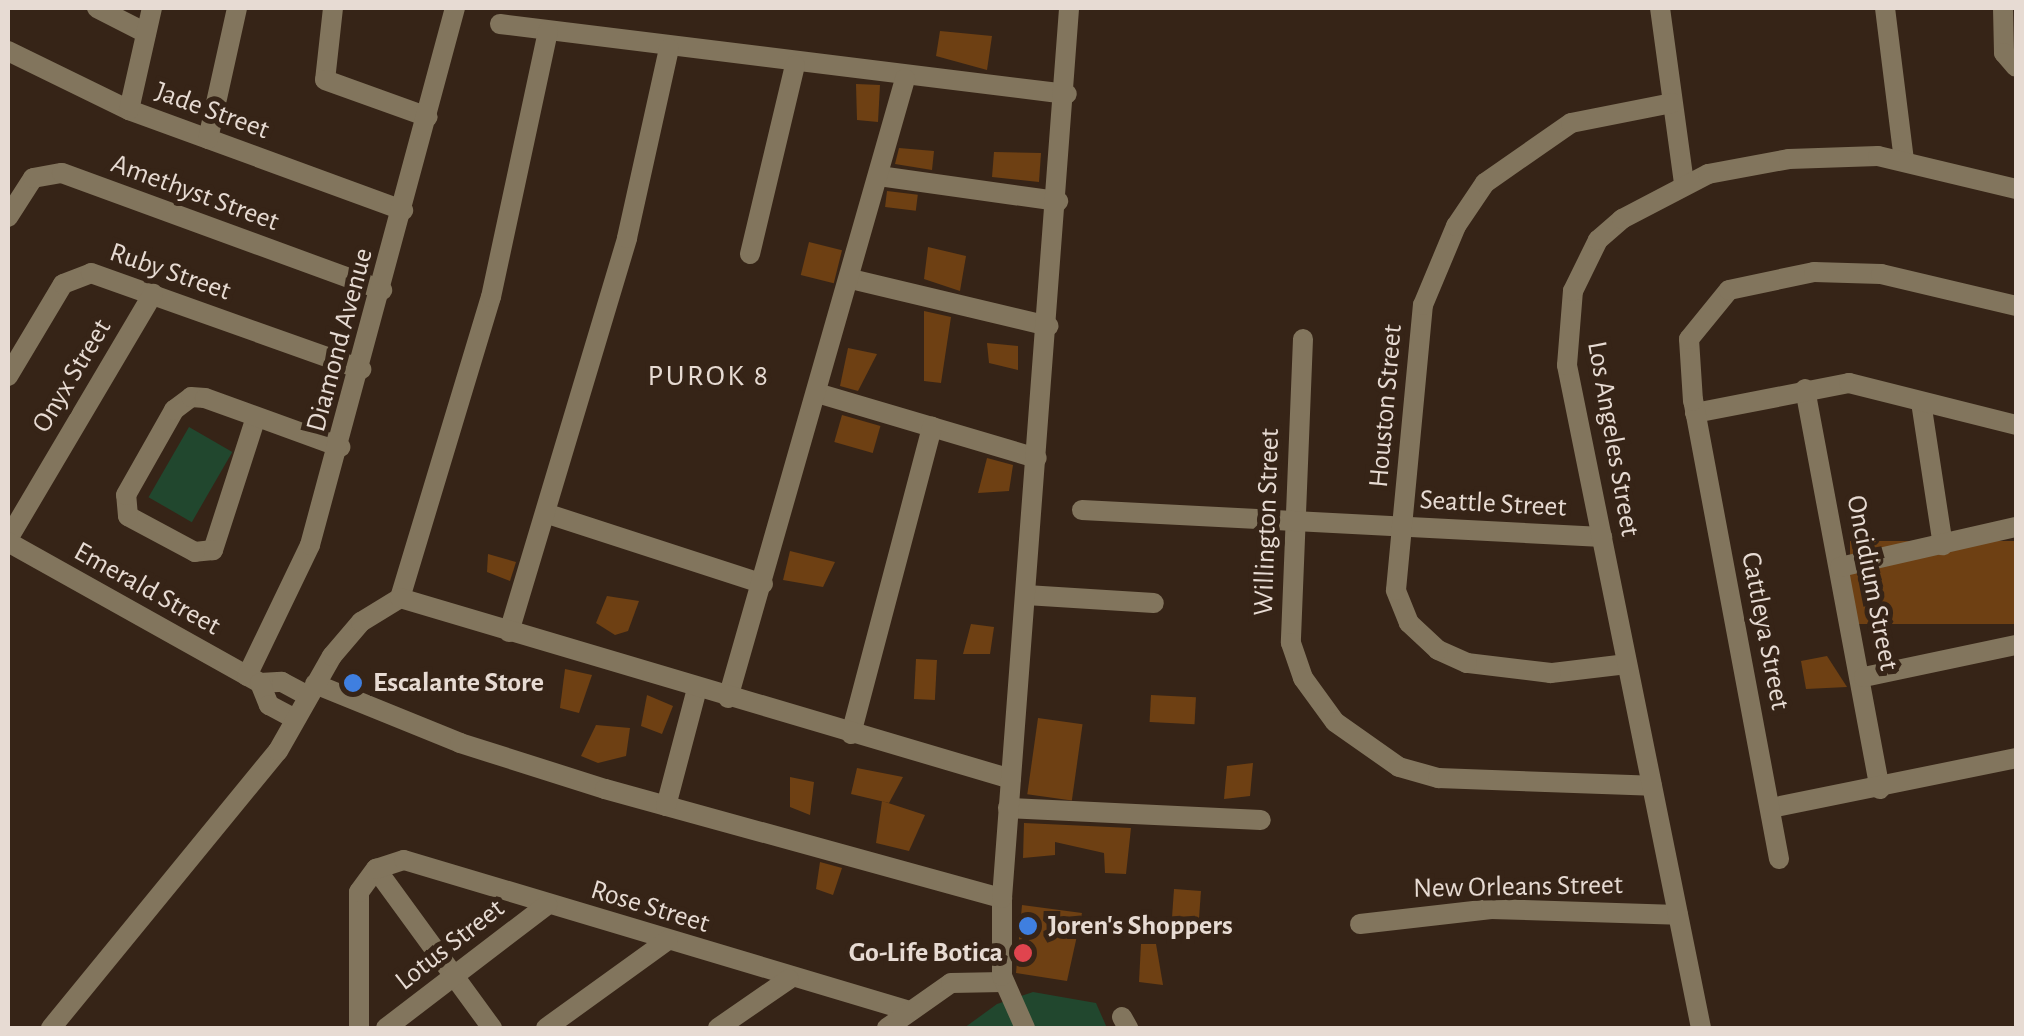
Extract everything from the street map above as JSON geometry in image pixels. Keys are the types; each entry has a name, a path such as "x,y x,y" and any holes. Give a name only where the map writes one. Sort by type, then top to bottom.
{"street":[{"path":"97,8 146,32"},
{"path":"129,110 152,8"},
{"path":"208,139 237,8"},
{"path":"333,8 325,80 428,117"},
{"name":"Diamond Avenue","path":"254,680 295,585 340,447 454,8"},
{"path":"1024,1028 1003,982 1002,898 1067,94 1069,8"},
{"path":"1660,8 1684,184"},
{"path":"1886,8 1904,161"},
{"path":"2003,8 2004,52 2016,67"},
{"path":"500,24 904,79 1067,94"},
{"path":"51,1028 247,792 311,690 360,622 400,598 491,297 548,31"},
{"path":"510,632 627,238 669,49"},
{"name":"Jade Street","path":"8,52 129,110 404,210"},
{"path":"750,254 795,64"},
{"path":"728,698 851,279 904,79"},
{"name":"Houston Street","path":"1627,664 1500,672 1438,650 1409,623 1396,590 1423,305 1456,226 1484,183 1570,123 1672,103"},
{"name":"Los Angeles Street","path":"1701,1028 1567,365 1573,291 1598,240 1684,184 1789,159 1904,161 2016,189"},
{"name":"Amethyst Street","path":"8,217 33,178 62,173 382,290"},
{"path":"879,176 1058,201"},
{"name":"Cattleya Street","path":"1779,860 1695,413 1689,340 1710,306 1749,282 1857,270 2016,306"},
{"name":"Ruby Street","path":"8,376 70,277 90,273 361,369"},
{"path":"851,279 1048,326"},
{"name":"Onyx Street","path":"8,540 153,294"},
{"name":"Willington Street","path":"1303,339 1292,521 1291,643 1302,678 1366,746 1438,778 1652,786"},
{"path":"1695,413 1849,383 2016,426"},
{"name":"Oncidium Street","path":"1805,389 1864,677 1880,789"},
{"path":"817,393 1037,458"},
{"path":"256,416 213,550 195,552 128,516 126,495 179,404 197,396 256,416 340,447"},
{"path":"1920,402 1944,545"},
{"path":"851,734 932,428"},
{"name":"Seattle Street","path":"1082,510 1602,537"},
{"path":"548,514 763,584"},
{"path":"1840,567 2016,527"},
{"name":"Emerald Street","path":"8,540 254,680 311,690 460,743 666,806 1002,898"},
{"path":"1026,595 1154,603"},
{"path":"400,598 697,690 1011,780"},
{"path":"1864,677 2016,645"},
{"name":"Emerald Street","path":"254,680 270,705 296,719"},
{"path":"666,806 697,690"},
{"path":"1771,808 1880,789 2016,758"},
{"path":"1008,808 1260,820"},
{"name":"Rose Street","path":"376,869 413,861 547,905 910,1012"},
{"path":"358,1028 358,895 376,869 492,1028"},
{"name":"Lotus Street","path":"386,1028 547,905"},
{"name":"New Orleans Street","path":"1360,924 1491,908 1678,915"},
{"path":"546,1028 668,940"},
{"path":"718,1028 788,978"},
{"path":"887,1028 951,983 1003,982"}],"green space":[{"path":"189,427 232,452 192,522 148,497"},
{"path":"1033,992 1096,1003 1107,1028 964,1028 997,1004"}],"building":[{"path":"940,31 992,36 987,70 936,56"},
{"path":"856,84 880,85 878,122 857,120"},
{"path":"899,148 934,151 932,170 895,164"},
{"path":"994,152 1041,153 1039,182 992,177"},
{"path":"887,191 918,195 916,211 885,207"},
{"path":"809,242 842,250 834,283 801,275"},
{"path":"928,247 966,256 960,291 924,279"},
{"path":"924,311 951,317 941,383 924,381"},
{"path":"987,343 1018,346 1018,370 989,363"},
{"path":"848,348 877,354 858,391 840,386"},
{"path":"842,415 880,426 873,453 834,442"},
{"path":"987,458 1013,465 1009,491 978,493"},
{"path":"1850,541 2016,541 2016,624 1850,624"},
{"path":"790,551 835,562 823,587 783,580"},
{"path":"488,554 516,562 510,581 487,572"},
{"path":"607,596 639,601 628,631 615,635 596,623"},
{"path":"971,624 994,627 990,654 963,654"},
{"path":"1827,656 1847,687 1806,689 1801,661"},
{"path":"916,659 937,660 935,700 914,699"},
{"path":"565,669 592,675 579,713 560,708"},
{"path":"647,695 673,706 662,734 641,726"},
{"path":"1151,695 1196,697 1195,724 1150,722"},
{"path":"1038,718 1083,724 1072,801 1027,794"},
{"path":"596,725 630,728 626,756 598,763 581,756"},
{"path":"1253,763 1250,796 1224,799 1227,766"},
{"path":"857,768 903,777 889,803 851,794"},
{"path":"790,777 814,782 810,815 790,807"},
{"path":"882,801 925,815 909,851 876,843"},
{"path":"1024,823 1131,828 1126,874 1105,873 1104,853 1055,842 1055,855 1023,858"},
{"path":"820,862 842,868 833,895 816,889"},
{"path":"1174,889 1201,891 1199,922 1172,920"},
{"path":"1022,905 1082,913 1067,981 1016,973"},
{"path":"1141,944 1156,944 1163,985 1139,982"}],"place":[{"name":"Escalante Store","path":"353,683"},
{"name":"Joren's Shoppers","path":"1028,926"},
{"name":"Go-Life Botica","path":"1023,953"}],"district":[{"name":"PUROK 8","path":"709,376"}]}
